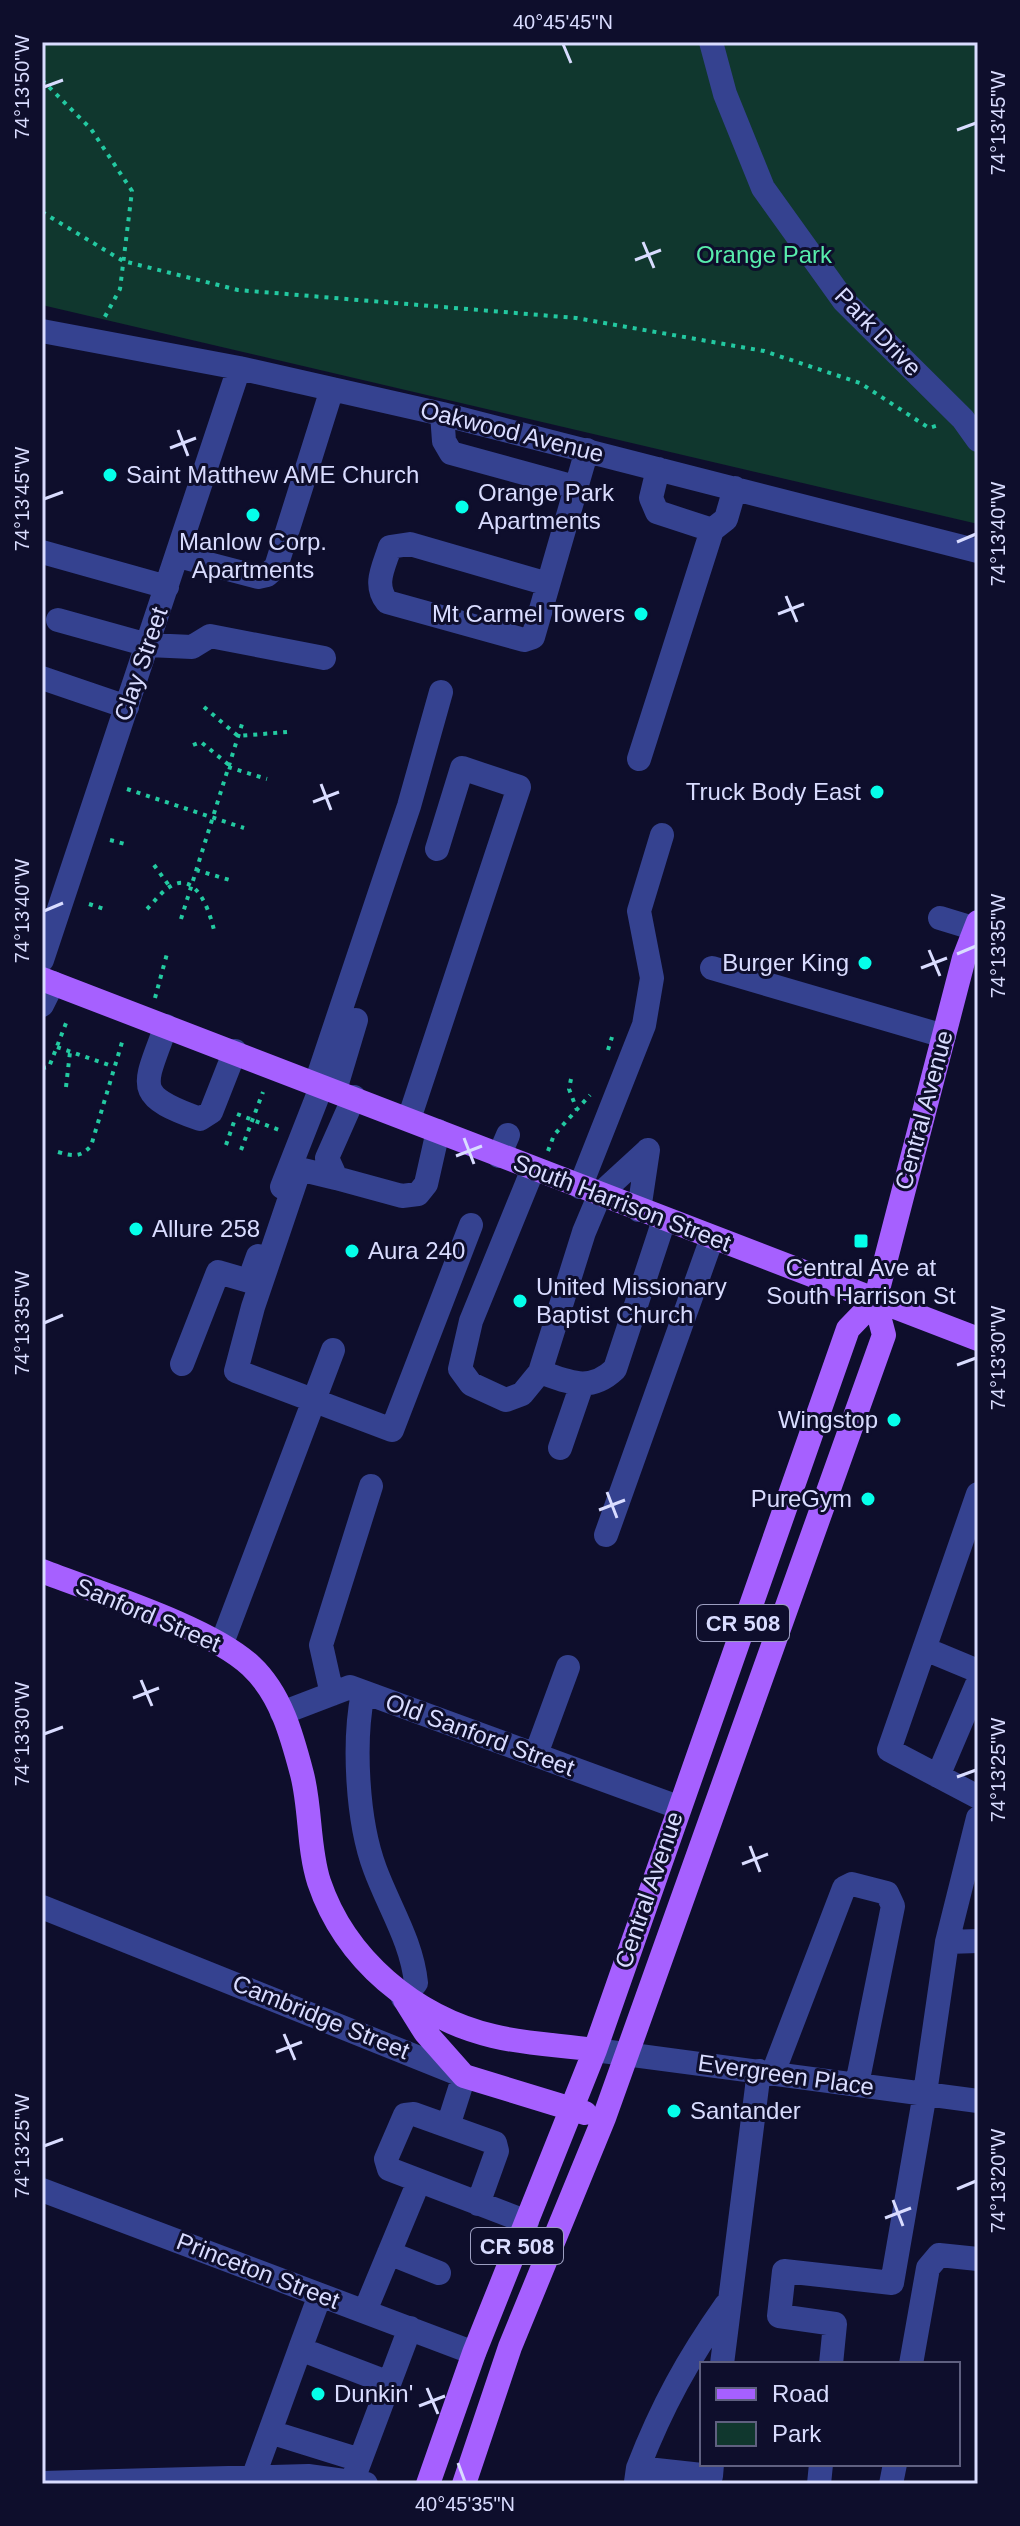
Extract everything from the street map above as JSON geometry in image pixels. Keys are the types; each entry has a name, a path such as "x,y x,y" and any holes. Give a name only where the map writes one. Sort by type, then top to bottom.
{"main road":[{"name":"Central Avenue","path":"428,2484 474,2353 595,2050 848,1329 875,1301 944,1036 971,960 977,925"},
{"name":"South Harrison Street","path":"46,989 166,1026 422,1125 504,1145 590,1190 978,1339"},
{"name":"Central Avenue","path":"464,2484 510,2347 604,2116 885,1330 875,1301"},
{"name":"Sanford Street","path":"42,1571 222,1643 253,1667 291,1732 307,1796 318,1878 335,1920 403,1998 445,2020 493,2036 595,2050"},
{"path":"403,1998 425,2032 464,2076"},
{"name":"Cambridge Street","path":"464,2076 572,2112 604,2116"}],"street":[{"name":"Park Drive","path":"711,42 725,94 763,188 844,301 963,419 978,440"},
{"name":"Oakwood Avenue","path":"42,331 239,368 442,414 978,551"},
{"name":"Clay Street","path":"42,960 52,901 127,707 239,368"},
{"path":"178,556 258,577 267,575 276,567 321,432 332,389"},
{"path":"442,414 444,441 451,453 575,487"},
{"path":"548,584 410,544 390,547 379,582 387,602 524,640 533,637 587,450"},
{"path":"658,469 651,498 657,512 712,530"},
{"path":"639,759 712,530 726,519 735,488"},
{"path":"42,552 167,587"},
{"path":"58,620 148,645 192,647 210,636 324,658"},
{"path":"42,678 127,707"},
{"path":"336,1178 327,1158 332,1089 441,692"},
{"path":"437,849 462,768 519,787 422,1125 426,1184 418,1194 402,1196 303,1170 298,1174 253,1307 236,1371 392,1430 471,1225"},
{"path":"540,1162 471,1321 460,1369 471,1384 506,1400 522,1394 540,1372 584,1232 590,1190 644,1025 652,978 639,911 662,835"},
{"path":"182,1364 218,1272 249,1281 301,1138 332,1089 410,854"},
{"path":"940,918 977,925"},
{"path":"712,968 944,1036"},
{"path":"166,1026 148,1074 151,1093 159,1105 200,1119 211,1112 235,1051"},
{"path":"422,1125 439,1075"},
{"path":"590,1190 648,1150 639,1210"},
{"path":"540,1372 581,1387 608,1376 615,1369 664,1220"},
{"path":"606,1535 712,1238"},
{"path":"222,1643 333,1350"},
{"path":"560,1448 581,1387"},
{"path":"332,1694 321,1645 371,1486"},
{"path":"978,1494 889,1750 978,1797"},
{"path":"925,1649 978,1671"},
{"path":"536,1754 568,1667"},
{"path":"938,1776 978,1682"},
{"name":"Old Sanford Street","path":"282,1713 350,1687 678,1807"},
{"path":"363,1693 357,1723 363,1825 373,1865 414,1955 416,1983 403,1998"},
{"path":"831,2362 835,2324 779,2316 784,2271 892,2283 947,1942 978,1818"},
{"path":"722,2362 728,2302 766,2072 844,1888 852,1884 887,1893 893,1906 857,2084"},
{"name":"Cambridge Street","path":"42,1907 464,2076"},
{"path":"947,1942 978,1941"},
{"name":"Evergreen Place","path":"595,2050 978,2101"},
{"path":"448,2126 464,2076"},
{"path":"478,2204 497,2151 495,2143 414,2114 405,2115 386,2159 389,2169 478,2204 527,2222"},
{"path":"365,2311 419,2181"},
{"name":"Princeton Street","path":"42,2190 474,2353"},
{"path":"389,2253 439,2273"},
{"path":"911,2362 928,2268 939,2255 978,2259"},
{"path":"253,2478 320,2295"},
{"path":"712,2466 711,2476 636,2476 663,2405 686,2361 728,2302"},
{"path":"359,2476 410,2328"},
{"path":"300,2349 389,2383"},
{"path":"270,2432 359,2476"},
{"path":"42,2483 359,2476"}],"path":[{"path":"42,80 91,129 132,191 120,289 92,342"},
{"path":"42,212 123,261 238,290 576,318 764,351 860,383 929,428 963,419"},
{"path":"204,707 238,736 287,732"},
{"path":"181,919 242,724"},
{"path":"193,745 201,742 211,747 229,766 267,779"},
{"path":"127,789 244,828"},
{"path":"110,840 125,844"},
{"path":"154,865 170,887"},
{"path":"196,870 233,881"},
{"path":"147,909 170,887 178,884 191,887 203,895 214,930"},
{"path":"89,904 104,909"},
{"path":"153,1005 168,950"},
{"path":"42,1068 49,1067 68,1018"},
{"path":"607,1051 612,1037"},
{"path":"58,1152 74,1156 85,1154 91,1146 109,1096 112,1066 123,1039"},
{"path":"57,1047 112,1066"},
{"path":"66,1087 70,1052"},
{"path":"571,1079 569,1089 577,1110"},
{"path":"540,1162 554,1135 593,1088"},
{"path":"241,1150 263,1092"},
{"path":"237,1114 301,1138"}],"green space":[{"name":"Orange Park","path":"42,42 978,42 978,524 42,305"}],"place":[{"name":"Saint Matthew AME Church","path":"110,475"},
{"name":"Orange Park Apartments","path":"462,507"},
{"name":"Manlow Corp. Apartments","path":"253,515"},
{"name":"Mt Carmel Towers","path":"641,614"},
{"name":"Truck Body East","path":"877,792"},
{"name":"Burger King","path":"865,963"},
{"name":"Allure 258","path":"136,1229"},
{"name":"Central Ave at South Harrison St","path":"861,1241"},
{"name":"Aura 240","path":"352,1251"},
{"name":"United Missionary Baptist Church","path":"520,1301"},
{"name":"Wingstop","path":"894,1420"},
{"name":"PureGym","path":"868,1499"},
{"name":"Santander","path":"674,2111"},
{"name":"Dunkin'","path":"318,2394"}]}
